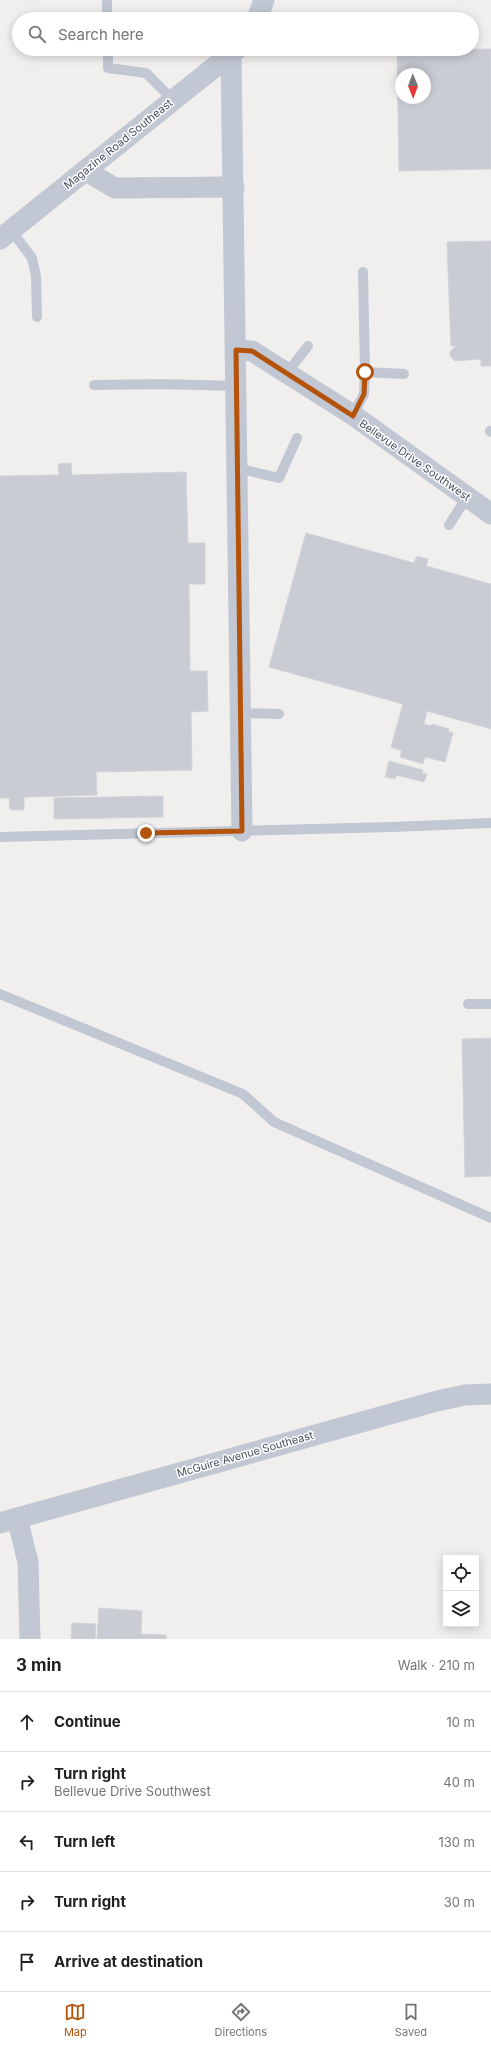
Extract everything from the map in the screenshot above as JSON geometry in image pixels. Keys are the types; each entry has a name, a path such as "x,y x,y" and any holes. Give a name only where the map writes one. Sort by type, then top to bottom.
{"street":[{"path":"260,12 264,0"},
{"name":"Magazine Road Southeast","path":"6,235 229,56"},
{"path":"234,56 236,386 242,831"},
{"path":"86,171 115,188 234,187"},
{"name":"Bellevue Drive Southwest","path":"236,350 252,351 353,416 467,497 489,509"},
{"name":"McGuire Avenue Southeast","path":"8,1520 437,1401 465,1395 491,1394"},
{"path":"8,1520 28,1562 30,1639"}],"lane":[{"path":"107,0 107,12"},
{"path":"108,56 108,68 146,73 173,100"},
{"path":"6,235 32,258 36,276 37,317"},
{"path":"353,416 364,394 363,272"},
{"path":"287,373 308,346"},
{"path":"365,372 404,374"},
{"path":"94,385 160,384 236,386"},
{"path":"237,468 279,478 297,438"},
{"path":"449,525 467,497"},
{"path":"240,712 280,714"},
{"path":"0,837 242,831 491,822"},
{"path":"0,994 243,1094 274,1122 491,1218"},
{"path":"468,1004 491,1004"}],"building":[{"path":"479,49 491,49 491,169 399,171 398,104 431,104 431,68 397,68 397,56 479,56"},
{"path":"491,241 491,366 481,366 481,359 455,361 450,356 450,352 456,346 451,346 447,242"},
{"path":"71,463 72,475 186,472 188,543 205,543 205,584 189,584 190,671 207,671 208,711 191,712 192,770 96,772 97,795 24,797 24,810 10,810 9,798 0,798 0,476 59,475 58,464"},
{"path":"306,533 414,563 417,556 428,559 426,566 491,584 491,729 427,711 424,724 431,726 432,724 449,729 448,731 453,733 445,762 425,757 423,764 400,757 402,751 391,747 403,704 269,667"},
{"path":"389,761 423,770 422,773 427,774 424,782 396,775 395,779 385,777"},
{"path":"163,796 163,817 54,819 54,798"},
{"path":"491,1038 491,1176 465,1177 462,1039"},
{"path":"99,1608 142,1611 141,1634 166,1635 166,1639 97,1639"},
{"path":"72,1623 96,1624 95,1639 71,1639"}],"route":[{"path":"146,833 242,831 236,350 252,351 353,416 364,394 365,372"}]}
